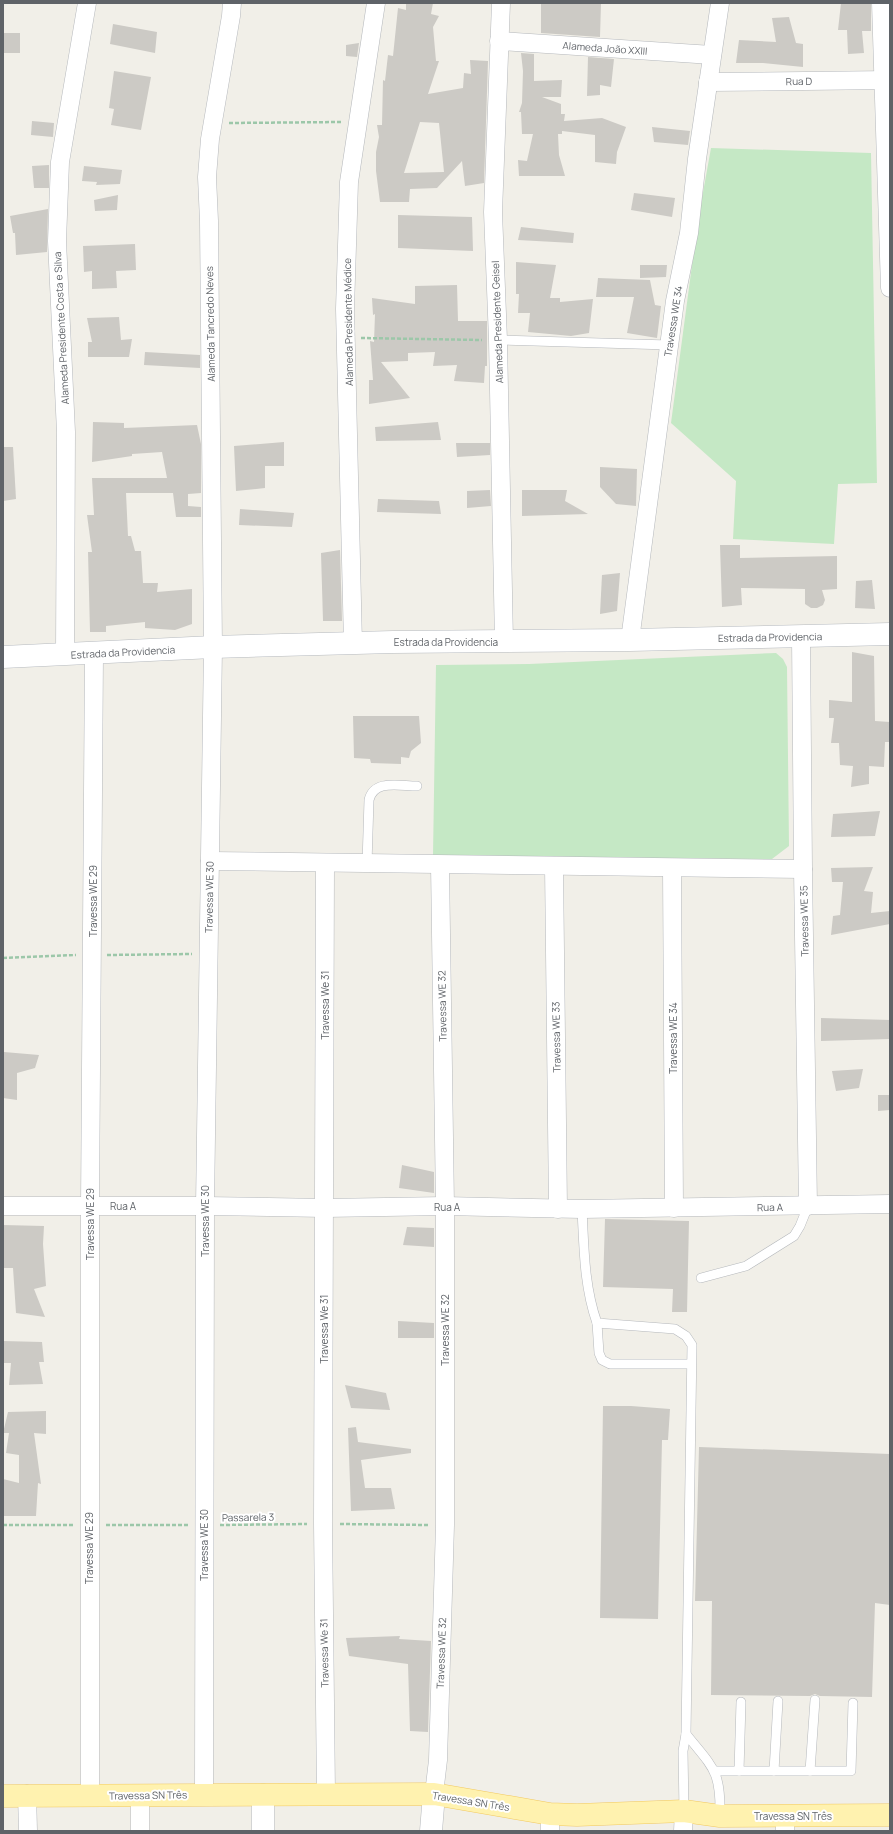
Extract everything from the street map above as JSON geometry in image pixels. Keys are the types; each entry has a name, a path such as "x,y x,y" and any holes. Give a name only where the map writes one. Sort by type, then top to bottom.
{"main road":[{"name":"Estrada da Providencia","path":"3,657 94,654 213,647 890,634"},
{"name":"Travessa SN Três","path":"3,1796 27,1794 90,1796 204,1794 434,1794 550,1822 577,1815 683,1821 720,1816 785,1824 890,1815"},
{"path":"431,1831 434,1794"},
{"path":"263,1795 263,1831"}],"street":[{"name":"Alameda Presidente Costa e Silva","path":"65,654 66,432 58,225 60,162 87,3"},
{"name":"Alameda Tancredo Neves","path":"213,647 209,229 207,177 213,123 232,3"},
{"name":"Alameda Presidente Médice","path":"353,644 346,337 349,182 376,3"},
{"name":"Alameda Presidente Geisel","path":"501,3 493,212 498,340 504,642"},
{"name":"Travessa WE 34","path":"630,640 675,301 689,233 697,159 720,3"},
{"path":"881,3 887,80 890,288"},
{"name":"Alameda João XXIII","path":"499,41 712,55"},
{"name":"Rua D","path":"708,82 887,80"},
{"name":"Travessa WE 35","path":"801,636 808,1206"},
{"name":"Travessa WE 30","path":"204,1794 205,1206 213,647"},
{"name":"Travessa WE 29","path":"90,1796 90,1206 94,654"},
{"path":"210,861 803,869"},
{"name":"Travessa We 31","path":"325,863 323,1523 326,1794"},
{"name":"Travessa WE 32","path":"434,1794 438,1760 445,1525 445,1206 440,864"},
{"name":"Travessa WE 33","path":"554,866 558,1209"},
{"name":"Travessa WE 34","path":"672,868 674,1208"},
{"name":"Rua A","path":"3,1206 205,1206 325,1208 445,1206 582,1209 890,1204"},
{"path":"27,1794 28,1831"},
{"path":"140,1795 140,1831"}],"lane":[{"path":"498,340 669,345"},
{"path":"367,864 368,800 371,792 375,788 383,786 417,786"},
{"path":"701,1278 746,1266 794,1236 800,1226 808,1206"},
{"path":"582,1209 583,1254 590,1304 597,1323 599,1353 602,1360 610,1364 691,1364"},
{"path":"597,1323 674,1329 686,1336 692,1345 686,1734 683,1751 683,1821"},
{"path":"810,1771 815,1700"},
{"path":"774,1771 778,1701"},
{"path":"739,1771 741,1702"},
{"path":"715,1771 851,1771 853,1703"},
{"path":"686,1734 715,1771 719,1784 720,1816"}],"path":[{"path":"213,123 358,122"},
{"path":"346,337 498,340"},
{"name":"Passarela 3","path":"3,1525 204,1525 323,1523 445,1525"}],"green space":[{"path":"711,148 871,153 877,483 838,484 834,544 733,539 736,481 671,423 698,220"},
{"path":"776,653 783,659 787,667 789,846 772,859 433,856 436,665 529,664"}],"building":[{"path":"406,3 433,3 431,14 439,16 433,27 436,61 439,61 428,94 463,88 464,73 471,74 470,60 488,61 484,183 465,186 462,161 437,188 410,189 409,202 380,202 376,171 376,152 379,137 377,125 382,125 383,80 385,81 388,55 393,56 398,8 406,10","holes":["420,122 439,123 444,172 404,173"]},
{"path":"541,3 601,3 600,37 541,33"},
{"path":"841,3 871,3 871,31 862,31 864,53 848,54 847,30 838,30"},
{"path":"789,17 796,43 803,44 803,67 763,63 736,63 739,40 776,42 772,18"},
{"path":"113,24 157,32 155,53 110,44"},
{"path":"3,33 20,33 20,53 3,53"},
{"path":"359,43 357,57 346,56 346,45"},
{"path":"521,53 534,54 534,81 562,80 561,97 542,97 561,104 561,114 565,114 564,121 602,118 626,127 617,152 616,164 595,162 595,135 562,131 562,134 558,134 559,155 565,176 519,176 518,160 527,161 533,134 522,134 521,112 519,112 522,103 523,71"},
{"path":"588,57 614,59 611,87 600,85 600,95 587,96"},
{"path":"114,71 151,77 141,130 111,125 114,109 109,108"},
{"path":"32,121 54,123 53,137 31,135"},
{"path":"652,127 690,131 688,145 654,142"},
{"path":"49,165 49,188 34,188 32,166"},
{"path":"84,166 122,170 120,184 96,185 97,182 82,181"},
{"path":"634,193 675,198 672,217 631,210"},
{"path":"118,195 117,210 95,211 94,200"},
{"path":"48,209 47,252 16,255 15,233 13,233 10,216"},
{"path":"398,215 472,217 473,251 398,248"},
{"path":"521,227 574,233 573,243 518,240"},
{"path":"135,244 136,270 116,271 117,288 92,289 92,271 84,272 83,246"},
{"path":"516,262 556,265 550,298 560,298 560,302 593,299 589,333 571,336 528,332 530,313 518,313 519,294 516,294"},
{"path":"640,265 667,265 666,277 640,278"},
{"path":"598,278 650,280 655,305 661,306 657,338 627,333 634,297 596,297"},
{"path":"457,285 458,321 487,321 487,366 485,366 484,383 454,381 457,365 433,366 435,352 408,353 408,361 381,362 410,398 369,404 369,380 373,380 370,341 374,342 375,314 373,315 372,298 415,304 415,286"},
{"path":"119,317 121,340 132,339 129,357 88,357 88,342 92,342 87,318"},
{"path":"145,352 200,355 200,368 144,365"},
{"path":"93,422 124,423 124,428 197,425 201,444 201,493 188,494 188,506 201,507 201,517 176,517 173,493 126,493 128,536 131,536 135,551 141,551 143,583 158,583 157,592 192,589 192,624 175,630 145,628 145,622 106,626 106,632 90,632 88,552 92,552 87,515 94,515 92,478 167,478 162,452 132,454 132,456 92,462"},
{"path":"438,422 441,440 376,441 375,427"},
{"path":"284,442 284,466 265,466 265,488 236,491 234,446"},
{"path":"456,443 490,443 490,455 457,457"},
{"path":"3,447 13,447 16,499 3,501"},
{"path":"600,467 637,469 636,506 616,504 600,487"},
{"path":"490,490 491,506 467,508 467,491"},
{"path":"522,490 567,490 565,501 588,514 522,516"},
{"path":"378,499 439,501 441,514 377,512"},
{"path":"240,509 294,513 292,527 239,525"},
{"path":"720,545 740,545 740,558 837,556 837,589 822,590 825,600 823,605 817,608 811,608 805,604 805,589 741,588 742,605 722,607"},
{"path":"340,550 342,621 323,621 321,553"},
{"path":"620,573 617,611 600,614 602,575"},
{"path":"872,580 875,609 855,608 856,581"},
{"path":"852,652 874,656 875,721 890,722 890,742 885,742 884,767 869,766 869,784 851,787 853,766 840,765 839,743 831,743 834,718 829,718 829,700 852,702"},
{"path":"353,716 419,716 421,743 411,751 409,758 401,757 401,764 371,763 370,759 354,758"},
{"path":"880,811 875,836 831,837 833,814"},
{"path":"873,867 864,891 873,892 871,913 890,911 890,924 831,935 833,916 840,915 843,882 832,882 831,868"},
{"path":"821,1018 890,1020 890,1039 821,1041"},
{"path":"4,1052 39,1055 35,1068 17,1073 17,1100 3,1098"},
{"path":"863,1069 859,1088 836,1091 832,1071"},
{"path":"878,1095 890,1095 890,1110 878,1111"},
{"path":"402,1165 434,1172 434,1193 399,1188"},
{"path":"605,1219 689,1221 687,1312 672,1312 673,1289 603,1287"},
{"path":"3,1225 44,1226 43,1244 46,1286 34,1289 45,1317 16,1313 13,1268 4,1268"},
{"path":"407,1227 434,1228 434,1247 403,1245"},
{"path":"398,1321 434,1323 434,1338 398,1338"},
{"path":"3,1341 42,1342 44,1362 39,1362 43,1384 9,1385 11,1363 3,1363"},
{"path":"345,1385 386,1393 390,1410 351,1408"},
{"path":"603,1406 631,1406 670,1409 668,1440 662,1440 658,1619 600,1618"},
{"path":"46,1411 46,1434 34,1433 41,1484 38,1483 36,1516 3,1516 3,1479 19,1483 19,1455 6,1453 9,1433 3,1433 8,1412"},
{"path":"356,1427 358,1442 411,1449 411,1453 361,1460 365,1488 391,1488 395,1509 351,1511 348,1428"},
{"path":"699,1447 890,1454 890,1605 875,1603 872,1697 820,1696 815,1694 810,1696 711,1695 712,1601 695,1601"},
{"path":"400,1636 399,1639 431,1641 428,1732 410,1731 408,1664 349,1656 346,1638"}]}
